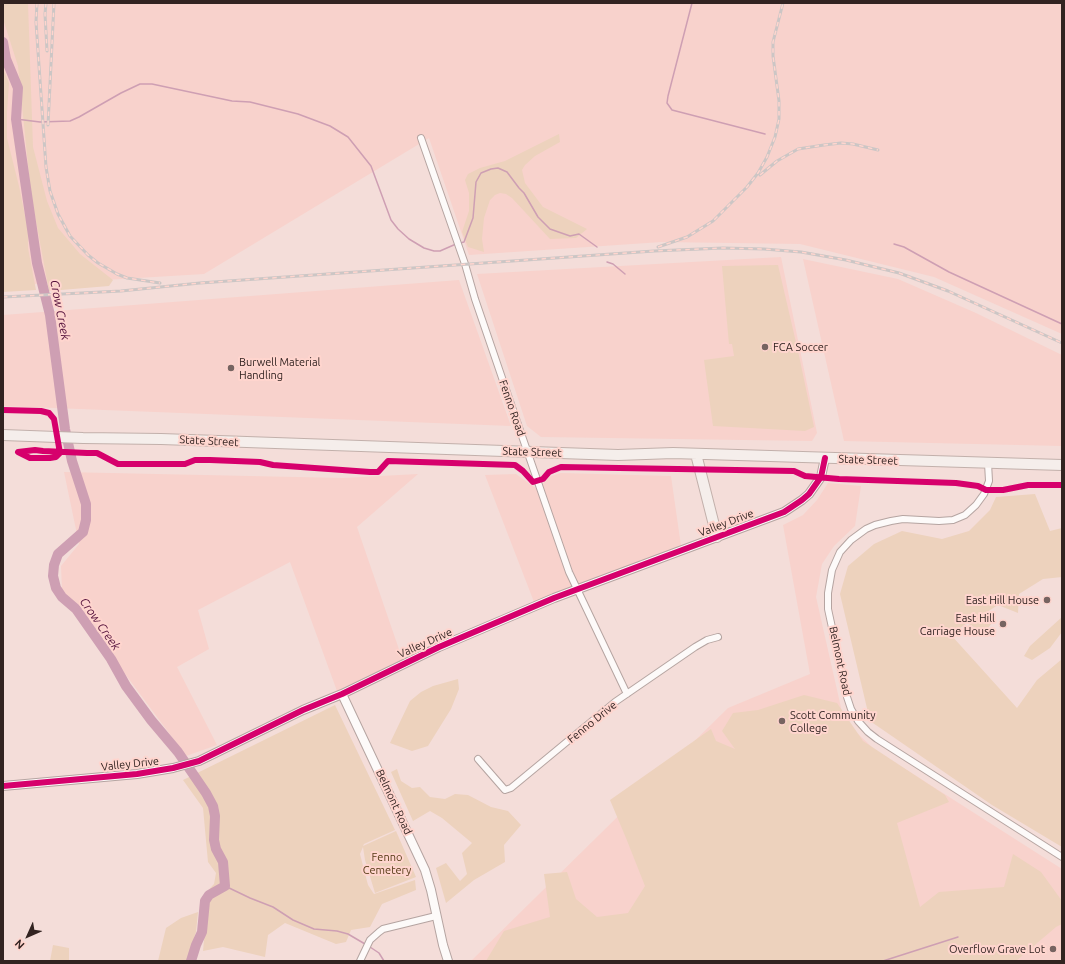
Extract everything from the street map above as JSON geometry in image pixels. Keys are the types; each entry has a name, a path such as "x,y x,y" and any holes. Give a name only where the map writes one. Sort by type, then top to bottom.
{"main road":[{"name":"State Street","path":"3,435 618,455 673,453 988,464 1062,465"},
{"path":"696,454 717,537"}],"street":[{"name":"Fenno Road","path":"421,138 569,572 627,694"},
{"name":"Valley Drive","path":"3,786 137,774 173,768 199,761 439,647 554,598 784,512 802,500 821,477 825,458"},
{"name":"Belmont Road","path":"988,464 989,480 984,494 976,505 965,515 953,520 939,521 904,519 891,521 866,529 851,540 840,552 832,570 828,593 828,609 847,697 851,709 858,721 868,732 1062,857"},
{"name":"Fenno Drive","path":"478,759 505,790 511,788 627,694 707,640 718,637"},
{"name":"Belmont Road","path":"342,694 420,858 430,884 436,916 448,961"},
{"path":"360,961 366,948 376,934 383,929 436,916"}],"shaded area":[{"path":"3,3 1062,3 1062,334 934,277 800,244 662,242 469,255 429,138 204,274 22,285 3,229"},
{"path":"781,257 817,433 812,441 541,437 527,426 477,274"},
{"path":"803,259 898,279 976,313 1062,355 1062,446 844,441"},
{"path":"459,280 511,426 3,406 3,315"},
{"path":"64,472 343,478 418,474 357,527 403,661 337,691 290,562 198,610 209,649 177,667 217,745 186,756 62,589 61,566 79,544"},
{"path":"561,473 671,476 681,546 534,602 485,475 516,474 537,489 551,476"},
{"name":"Scott Community College","path":"828,483 861,486 855,526 834,546 822,564 816,597 842,712 855,731 874,749 1062,869 1062,961 471,961 728,708 810,674 783,525 803,515 817,500"}],"green space":[{"path":"3,3 28,3 33,147 47,201 58,228 80,254 113,280 109,286 49,291 31,194 18,66 3,19"},
{"path":"3,69 9,83 7,138 28,231 28,248 36,290 3,292"},
{"path":"559,134 560,142 535,156 525,165 522,170 525,183 543,207 587,229 576,238 550,239 512,198 506,194 500,193 495,195 490,200 484,218 482,239 484,252 468,247 462,232 469,211 469,193 465,180 468,174 480,168 505,161"},
{"name":"FCA Soccer","path":"778,265 814,427 805,431 713,426 704,360 734,356 732,344 729,344 722,266"},
{"path":"1035,494 1050,531 1062,528 1062,577 1043,579 1019,594 1018,613 998,605 987,612 992,623 984,633 967,623 951,635 1017,708 1037,680 1062,659 1062,847 992,805 870,721 840,594 848,566 874,544 902,531 942,539 969,531 990,510 996,497"},
{"path":"1062,617 1062,632 1050,648 1032,660 1024,656 1030,646"},
{"path":"458,679 459,689 451,709 428,746 412,751 390,743 410,701 421,692 433,686"},
{"name":"Scott Community College","path":"804,695 837,703 863,741 945,795 949,802 897,823 920,907 939,892 1004,887 1013,854 1041,872 1062,901 1062,924 1056,927 1016,961 486,961 504,931 550,917 544,874 567,872 576,899 597,917 628,913 645,886 610,800 711,729 716,741 735,749 722,731 733,713 758,710"},
{"name":"Fenno Cemetery","path":"335,705 395,830 364,844 363,846 396,831 416,877 375,893 365,860 363,847 360,854 368,885 374,894 415,880 416,890 382,904 370,927 351,930 346,942 336,944 285,923 268,935 265,957 223,947 203,951 207,908 202,897 214,884 216,873 208,862 203,808 183,780"},
{"path":"397,769 401,781 412,788 420,787 430,797 445,799 455,794 468,795 491,807 508,811 521,825 504,845 505,862 474,880 446,903 436,868 446,863 460,881 467,874 462,853 472,843 442,818 430,811 413,821 391,772"},
{"path":"198,912 196,932 187,961 158,961 166,928 181,918"},
{"path":"53,945 69,948 69,961 50,961"}],"waterway":[{"path":"692,3 667,103 672,110 765,134"},
{"name":"Crow Creek","path":"3,42 6,59 18,88 16,119 37,263 50,315 65,429 72,461 86,504 86,520 83,532 58,554 54,565 53,576 56,588 62,597 76,609 111,659 126,686 151,720 178,752 213,806 215,816 214,840 216,849 223,862 225,886 209,895 205,901 202,932 191,961"},
{"path":"16,119 40,122 70,121 140,84 152,84 232,101 250,102 298,114 330,126 348,137 371,166 391,220 409,239 424,248 434,251 440,251 456,244"},
{"path":"460,243 464,242 473,218 476,182 481,173 498,168 507,172 524,193 538,217 550,229 570,236 579,234 597,247"},
{"path":"894,244 904,247 949,272 1062,324"},
{"path":"607,262 613,264 625,274"},
{"path":"225,886 273,907 293,920 314,929 337,931 348,934 365,944"},
{"path":"883,961 958,937"},
{"path":"370,947 379,953 384,961"}],"railway":[{"path":"37,3 36,22 46,167 50,191 58,214 70,236 98,263 127,278 160,283"},
{"path":"46,3 45,14 47,51"},
{"path":"48,125 54,3"},
{"path":"658,247 687,237 713,221 747,187 758,173 767,157 775,137 779,119 779,101 773,56 773,42 783,3"},
{"path":"760,175 777,161 798,149 841,143 853,144 878,150"},
{"path":"3,297 121,291 200,283 654,251 723,248 764,249 801,252 846,260 899,273 948,291 1062,343"}],"cycle path":[{"path":"3,410 41,411 49,413 54,419 60,453 56,457 30,458 18,452 35,450 43,451 87,453 97,453 118,464 185,464 195,460 210,460 260,462 273,465 370,472 378,472 388,461 515,465 533,482 543,479 549,472 561,467 794,471 805,476 839,479 956,483 978,486 986,490 1003,490 1028,485 1062,485"},
{"path":"3,786 137,774 173,768 199,761 303,710 342,694 439,647 554,598 784,512 809,494 821,477 825,458"}],"place":[{"name":"FCA Soccer","path":"765,347"},
{"name":"Burwell Material Handling","path":"231,368"},
{"name":"East Hill House","path":"1047,600"},
{"name":"East Hill Carriage House","path":"1003,624"},
{"name":"Scott Community College","path":"782,721"},
{"name":"Overflow Grave Lot","path":"1053,949"}]}
